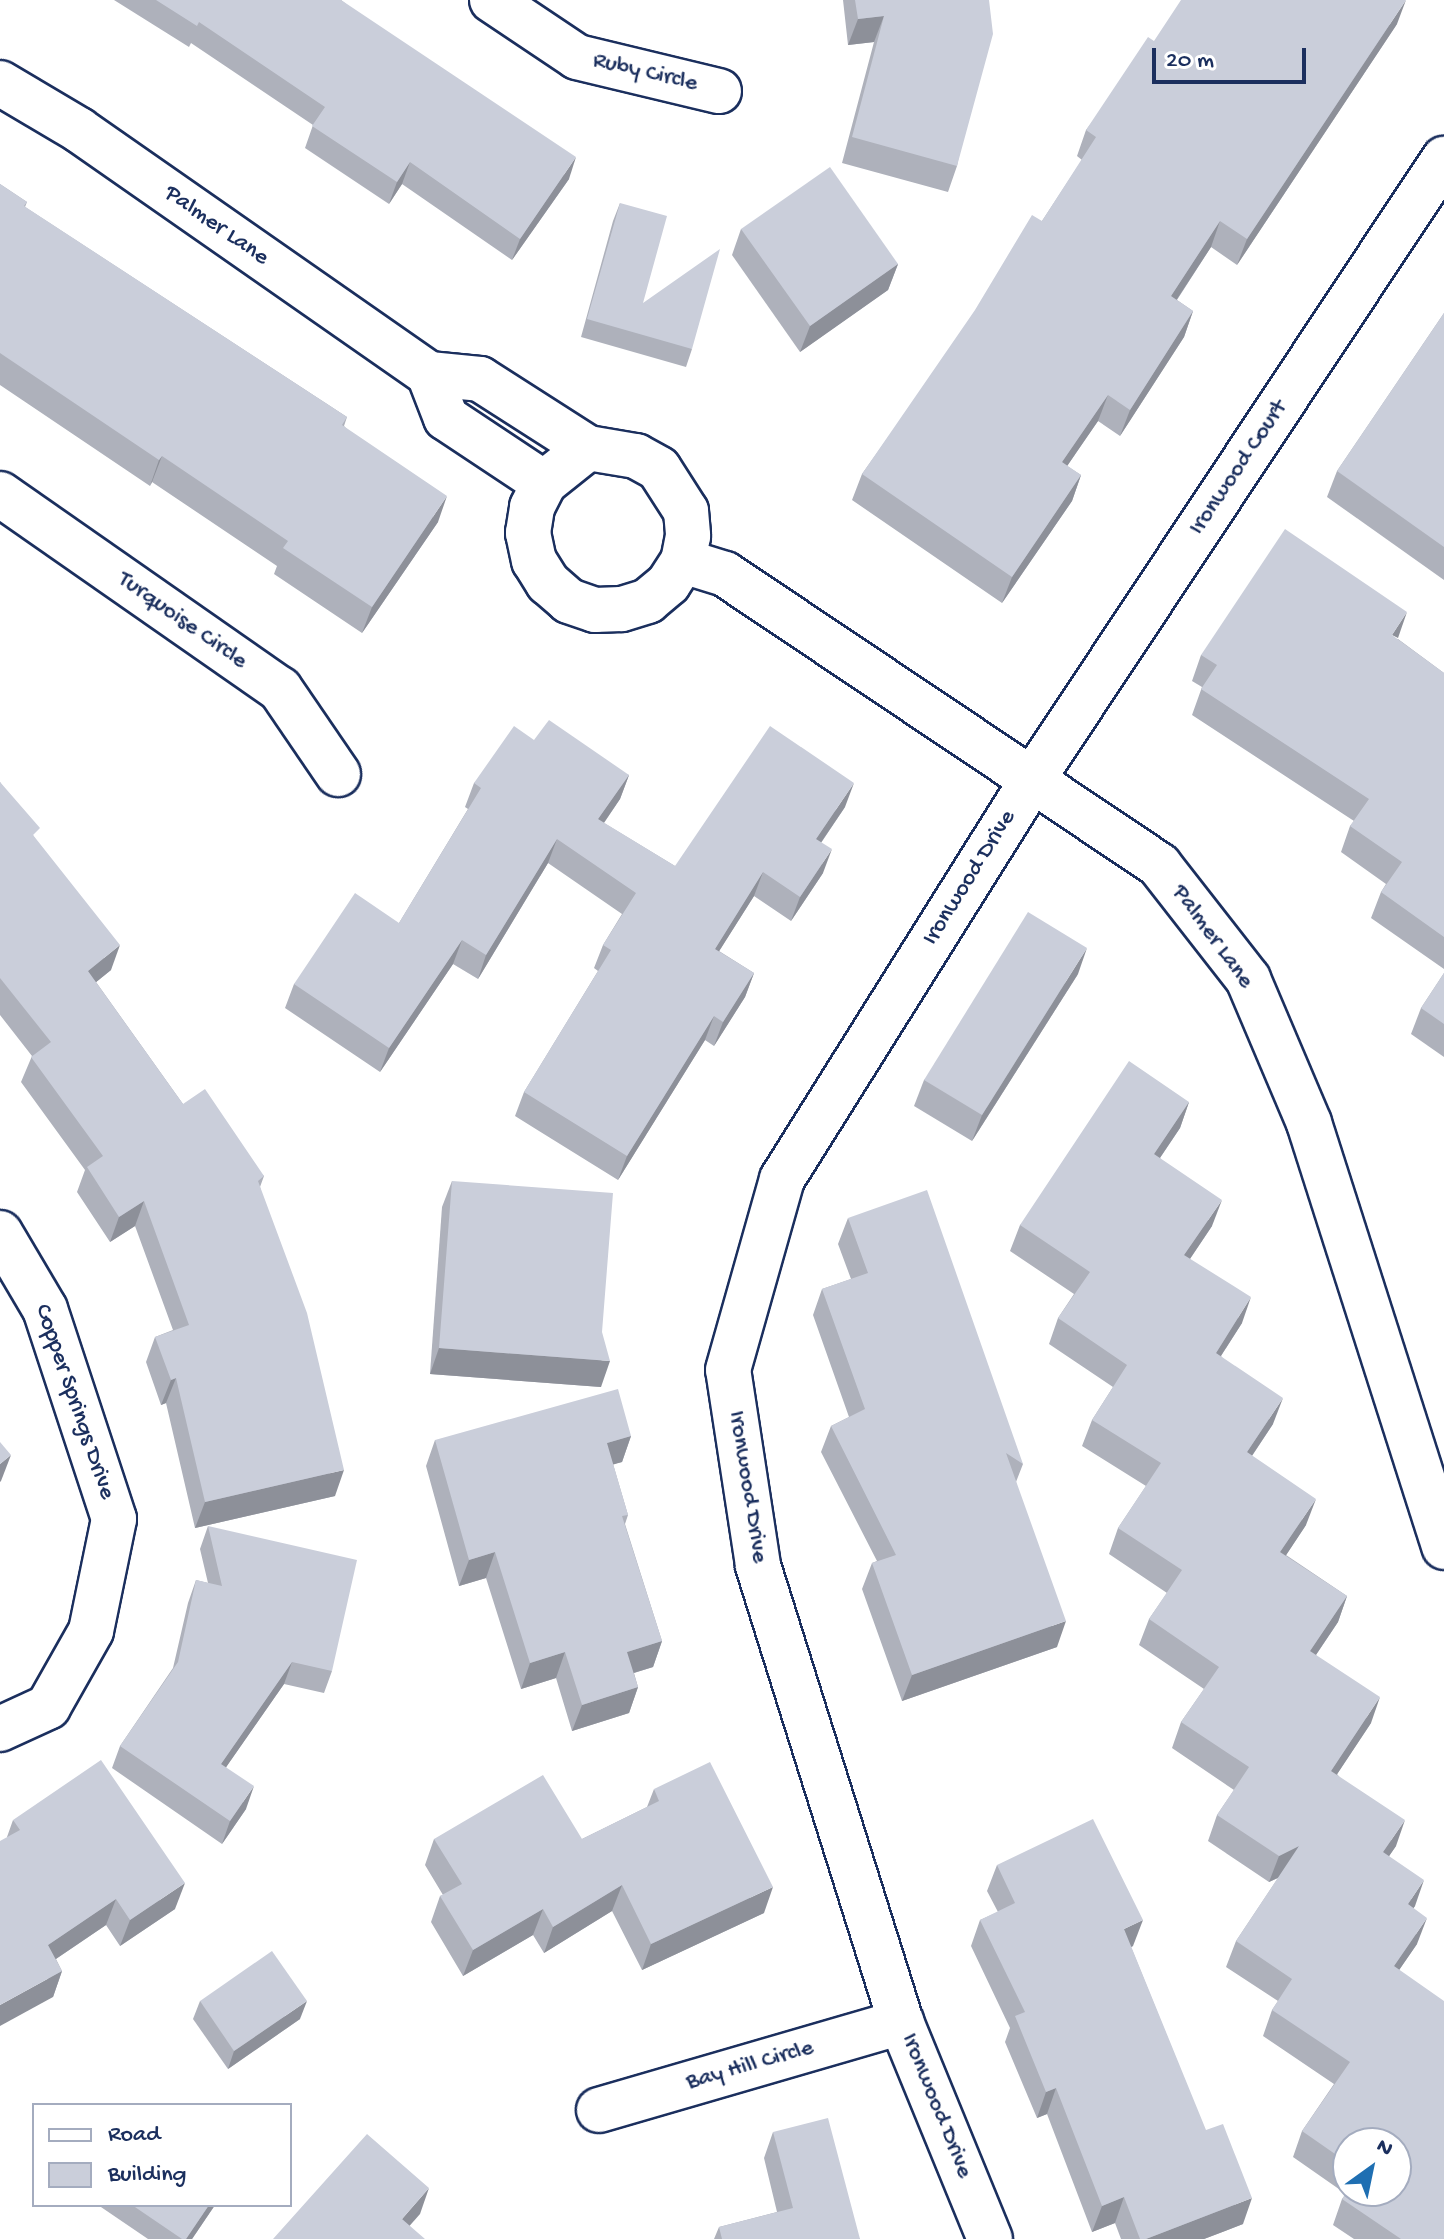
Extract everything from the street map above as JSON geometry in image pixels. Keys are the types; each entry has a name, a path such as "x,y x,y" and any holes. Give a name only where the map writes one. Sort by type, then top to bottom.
{"street":[{"name":"Ruby Circle","path":"492,0 577,57 719,91"},
{"name":"Palmer Lane","path":"0,83 79,130 429,374 480,379 588,448 636,456 659,469 676,488 686,511 683,561 725,574 1034,777 1159,865 1248,979 1309,1123 1444,1547"},
{"name":"Ironwood Court","path":"1034,777 1444,159"},
{"path":"429,374 446,418 544,483"},
{"path":"588,448 544,483 530,520 534,561 569,601 595,610 621,609 648,601 668,584 683,561"},
{"name":"Turquoise Circle","path":"0,494 280,689 338,774"},
{"name":"Ironwood Drive","path":"990,2239 901,2022 758,1565 728,1370 782,1179 1034,777"},
{"name":"Copper Springs Drive","path":"0,1233 45,1309 114,1519 91,1631 48,1707 0,1729"},
{"name":"Bay Hill Circle","path":"599,2110 901,2022"}],"building":[{"path":"156,0 341,0 576,157 520,239 410,162 397,182 312,126 325,107 199,22 197,26"},
{"path":"855,0 989,0 993,34 957,166 852,137 884,16 858,19"},
{"path":"1181,0 1406,0 1247,239 1220,221 1171,296 1193,311 1130,410 1108,395 1062,462 1081,475 1012,577 862,474 975,310 1032,215 1042,221 1096,137 1086,130 1148,37 1154,41"},
{"path":"830,167 898,264 810,326 741,229"},
{"path":"0,184 27,202 24,206 347,417 342,425 447,496 372,607 283,548 288,541 162,456 159,460 0,353"},
{"path":"620,203 667,216 643,303 720,249 692,349 587,319"},
{"path":"1444,313 1444,547 1337,471"},
{"path":"1285,529 1407,612 1392,635 1444,673 1444,937 1381,892 1402,862 1350,826 1369,799 1201,689 1217,665 1201,655"},
{"path":"549,720 629,775 598,819 675,866 770,726 854,783 816,839 832,849 800,897 763,872 715,949 754,973 723,1022 714,1016 627,1156 524,1092 611,950 603,945 636,893 557,839 486,955 462,940 389,1048 294,984 355,893 399,923 481,788 474,783 514,726 534,740"},
{"path":"0,782 40,828 33,835 120,945 88,971 183,1104 205,1089 264,1176 258,1181 307,1313 344,1470 205,1502 176,1378 171,1380 155,1337 189,1325 144,1201 119,1217 87,1167 103,1156 31,1057 51,1042 0,978"},
{"path":"1028,912 1087,948 982,1115 924,1080"},
{"path":"1444,973 1444,1024 1421,1008"},
{"path":"1129,1061 1189,1102 1154,1154 1222,1200 1184,1255 1251,1297 1216,1353 1283,1398 1247,1452 1316,1499 1280,1552 1347,1596 1310,1651 1380,1697 1331,1771 1405,1820 1383,1852 1424,1880 1408,1904 1427,1918 1394,1966 1444,2001 1444,2239 1401,2239 1354,2207 1412,2207 1412,2127 1332,2127 1332,2152 1302,2131 1350,2062 1272,2010 1292,1979 1236,1941 1299,1846 1279,1856 1217,1815 1249,1767 1181,1722 1219,1667 1149,1619 1182,1570 1118,1528 1161,1463 1092,1420 1127,1365 1058,1318 1090,1272 1020,1225"},
{"path":"452,1181 613,1193 602,1332 610,1361 439,1348"},
{"path":"927,1190 1023,1464 1006,1453 1066,1621 912,1675 872,1563 896,1555 831,1426 865,1409 822,1289 868,1273 848,1218"},
{"path":"618,1389 631,1436 607,1443 628,1515 622,1516 662,1641 627,1652 638,1687 582,1705 565,1652 530,1663 495,1552 469,1560 435,1440"},
{"path":"0,1442 11,1455 0,1464"},
{"path":"208,1526 357,1560 332,1671 292,1662 221,1764 254,1786 230,1821 120,1746 178,1662 196,1580 222,1586"},
{"path":"101,1760 185,1883 130,1920 116,1899 48,1945 62,1971 0,2005 0,1841 20,1830 13,1820"},
{"path":"710,1762 773,1887 651,1944 622,1885 553,1927 543,1909 473,1950 440,1896 462,1884 434,1839 543,1775 582,1839 659,1801 654,1789"},
{"path":"1093,1819 1143,1920 1124,1929 1206,2130 1223,2124 1252,2198 1146,2239 1140,2239 1124,2197 1102,2206 1056,2088 1046,2092 1015,2016 1025,2012 980,1920 1015,1903 997,1865"},
{"path":"272,1951 307,2001 234,2051 200,2001"},
{"path":"828,2118 860,2239 722,2239 719,2227 793,2208 773,2132"},
{"path":"367,2134 429,2188 402,2219 425,2239 273,2239"},
{"path":"135,2207 208,2207 186,2239"}]}
